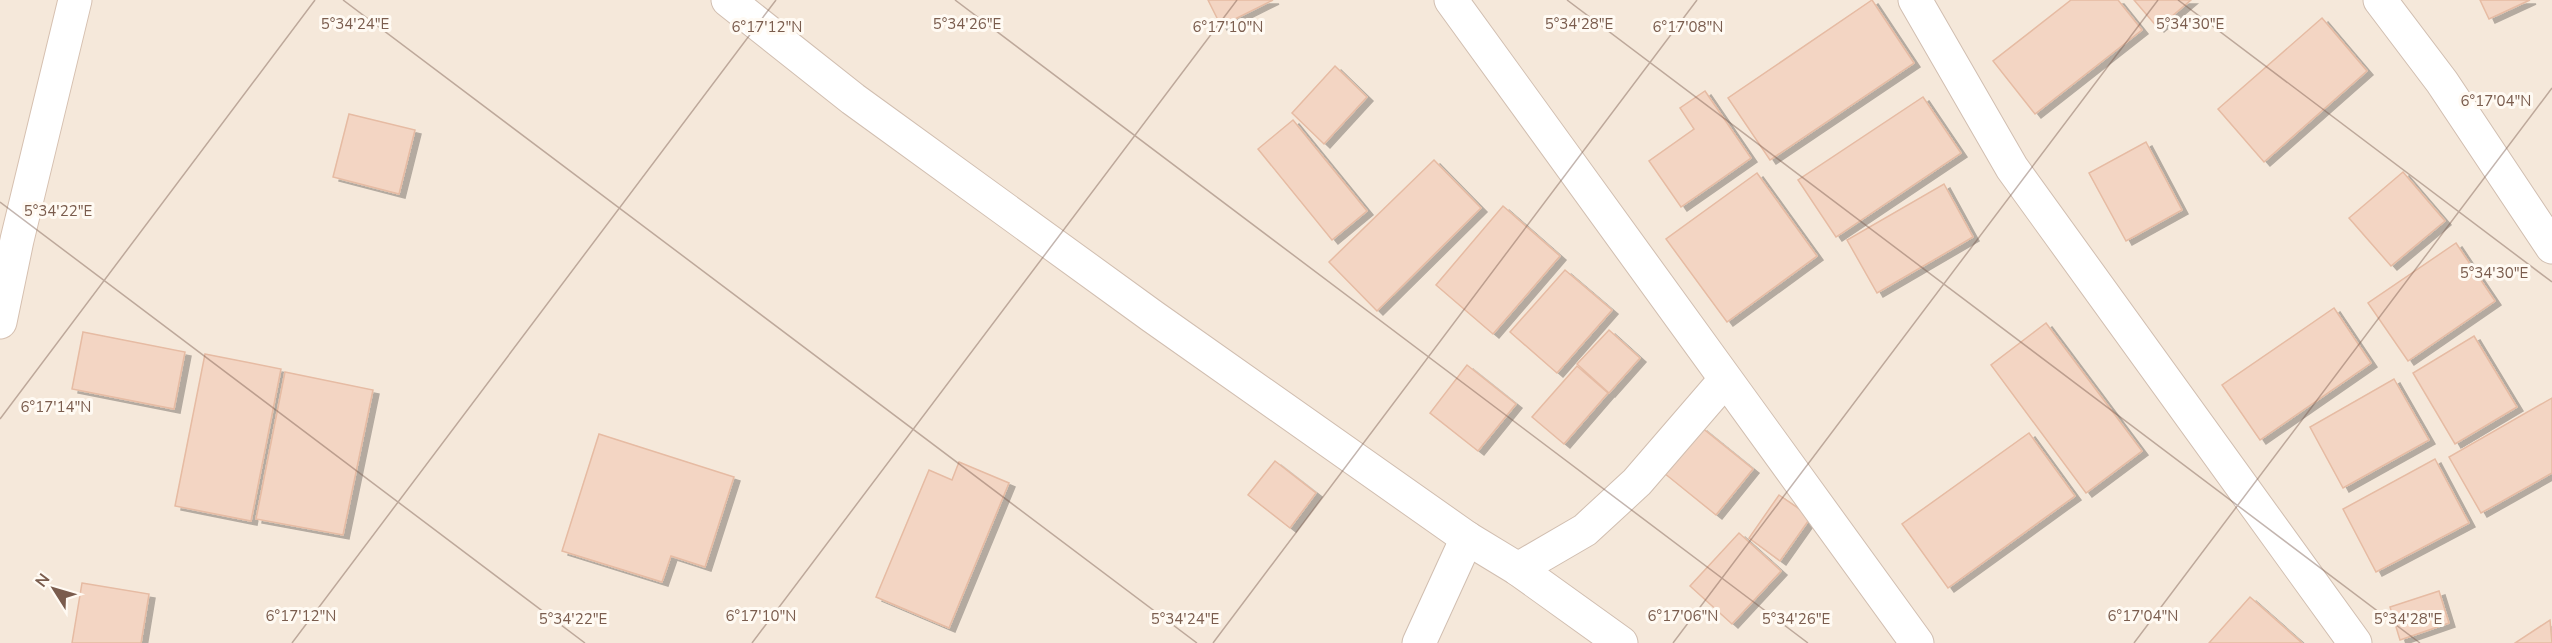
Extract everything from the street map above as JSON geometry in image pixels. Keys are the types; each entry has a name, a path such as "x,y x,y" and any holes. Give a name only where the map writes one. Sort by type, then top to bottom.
{"street":[{"path":"0,322 17,240 75,0"},
{"path":"728,0 862,106 1152,316 1467,538 1518,569 1621,643"},
{"path":"1451,0 1917,643"},
{"path":"1915,0 2012,168 2355,643"},
{"path":"2380,0 2442,82 2552,247"},
{"path":"1518,569 1585,530 1637,482 1725,380"},
{"path":"1419,643 1467,538"}],"shaded area":[{"path":"0,0 2552,0 2552,643 0,643"}],"building":[{"path":"1208,0 1273,0 1221,26"},
{"path":"1872,0 1914,63 1770,160 1728,98"},
{"path":"2071,0 2118,0 2142,30 2035,114 1993,61"},
{"path":"2134,0 2191,0 2158,28"},
{"path":"2480,0 2530,0 2489,19"},
{"path":"2322,18 2367,71 2264,162 2218,109"},
{"path":"1335,66 1367,97 1324,144 1292,113"},
{"path":"1705,91 1751,158 1681,207 1649,161 1694,129 1680,108"},
{"path":"1923,97 1961,153 1836,237 1798,180"},
{"path":"349,114 415,130 399,194 333,177"},
{"path":"1293,120 1367,211 1332,240 1258,149"},
{"path":"2146,142 2182,210 2126,241 2089,173"},
{"path":"1434,160 1481,208 1377,311 1329,262"},
{"path":"2403,172 2445,221 2391,266 2349,218"},
{"path":"1757,173 1817,256 1727,322 1666,239"},
{"path":"1944,184 1973,237 1877,293 1847,240"},
{"path":"1503,206 1560,256 1493,334 1436,285"},
{"path":"2456,243 2495,301 2408,361 2368,303"},
{"path":"1565,270 1612,310 1557,373 1510,332"},
{"path":"2334,308 2371,363 2260,440 2222,385"},
{"path":"2046,323 2142,451 2086,493 1991,365"},
{"path":"1609,330 1640,358 1609,393 1577,364"},
{"path":"83,332 185,352 174,409 72,389"},
{"path":"2474,336 2517,407 2455,444 2413,373"},
{"path":"205,354 281,369 251,521 175,506"},
{"path":"1467,365 1516,404 1478,451 1430,413"},
{"path":"1577,366 1608,393 1564,444 1532,417"},
{"path":"285,372 373,390 343,535 256,519"},
{"path":"2394,379 2429,440 2343,488 2310,427"},
{"path":"2552,398 2552,473 2481,513 2449,457"},
{"path":"1701,427 1753,469 1716,515 1664,473"},
{"path":"2029,433 2075,496 1948,588 1902,524"},
{"path":"599,434 734,477 705,567 671,556 662,582 562,551"},
{"path":"2435,459 2469,523 2376,572 2343,509"},
{"path":"1275,461 1316,493 1290,528 1248,495"},
{"path":"959,462 1009,483 949,628 876,597 929,470 952,480"},
{"path":"1779,495 1811,517 1780,561 1749,538"},
{"path":"1739,533 1781,571 1732,624 1690,586"},
{"path":"82,583 149,594 141,643 72,643"},
{"path":"2439,591 2449,623 2400,640 2390,607"},
{"path":"2250,597 2302,643 2209,643"},
{"path":"2550,620 2552,643 2515,643"}]}
